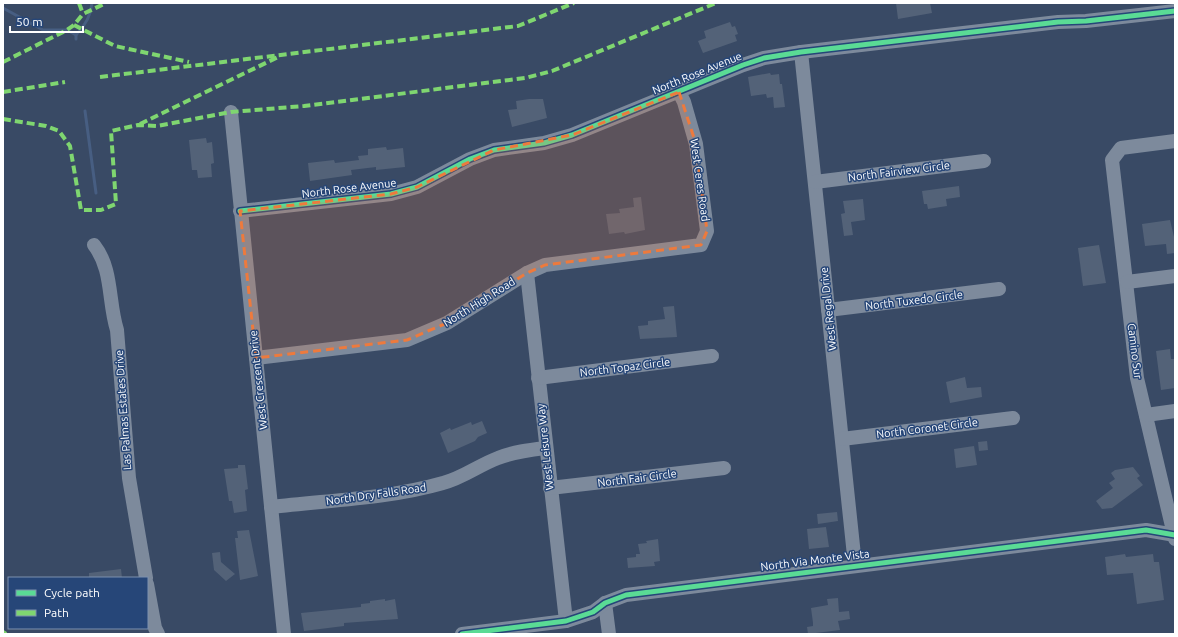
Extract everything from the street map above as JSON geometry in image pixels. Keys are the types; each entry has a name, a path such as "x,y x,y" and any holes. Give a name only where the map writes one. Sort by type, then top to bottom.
{"street":[{"name":"North Rose Avenue","path":"240,211 391,194 417,187 470,159 494,150 544,143 572,135 764,58 801,52 1058,22 1086,21 1175,11"},
{"name":"West Regal Drive","path":"801,52 856,565"},
{"name":"West Ceres Road","path":"679,92 684,102 696,144 707,231 701,246"},
{"name":"West Crescent Drive","path":"231,112 284,634"},
{"name":"Camino Sur","path":"1175,141 1121,148 1112,160 1137,378 1175,537"},
{"name":"North Fairview Circle","path":"815,182 984,161"},
{"name":"Las Palmas Estates Drive","path":"94,245 102,255 105,265 113,318 117,330 128,478 146,577"},
{"name":"North High Road","path":"256,358 407,340 447,323 527,273 545,265 701,246"},
{"name":"West Leisure Way","path":"527,273 545,448 566,621"},
{"path":"1127,282 1175,276"},
{"name":"North Tuxedo Circle","path":"828,310 999,290"},
{"name":"North Topaz Circle","path":"538,378 712,356"},
{"path":"1146,415 1175,411"},
{"name":"North Coronet Circle","path":"842,439 1013,418"},
{"name":"North Dry Falls Road","path":"271,507 405,492 443,483 465,475 497,458 521,451 545,448"},
{"name":"North Fair Circle","path":"550,488 724,468"},
{"name":"North Via Monte Vista","path":"462,634 566,621 593,612 605,603 626,595 856,565 1146,530 1175,537"},
{"path":"148,590 155,628 158,634"},
{"path":"605,603 609,634"}],"highlighted area":[{"path":"679,92 696,144 707,231 701,245 545,265 527,273 447,323 407,340 256,358 240,211 391,194 417,187 494,150 572,135"}],"building":[{"path":"896,3 930,3 932,13 898,19"},
{"path":"730,22 732,27 735,26 738,34 735,35 737,41 703,53 698,41 706,38 704,31"},
{"path":"770,73 771,75 779,74 785,107 774,108 773,97 767,98 766,94 751,96 748,77"},
{"path":"543,99 547,118 512,127 508,110 517,109 516,101"},
{"path":"206,138 207,143 212,142 214,163 211,164 212,177 198,178 197,170 192,170 189,140"},
{"path":"386,147 387,150 403,148 405,167 376,170 376,167 351,170 352,175 310,181 308,163 334,160 335,163 359,160 358,156 368,155 368,149"},
{"path":"959,186 960,197 946,199 947,206 928,209 927,204 924,204 922,191"},
{"path":"641,197 645,230 625,234 624,232 609,234 606,214 620,213 619,209 634,207 633,198"},
{"path":"863,199 865,220 851,222 853,235 844,236 841,214 845,213 843,201"},
{"path":"1170,220 1175,241 1175,253 1167,254 1166,244 1145,246 1142,224"},
{"path":"1099,245 1106,283 1083,286 1078,248"},
{"path":"674,306 677,337 640,339 638,326 648,325 648,321 665,319 663,307"},
{"path":"1170,349 1171,359 1175,359 1175,388 1161,390 1156,351"},
{"path":"965,377 967,388 981,387 982,397 950,403 946,382"},
{"path":"482,421 487,433 478,437 475,441 448,453 440,433 450,428 451,430 471,422 472,425"},
{"path":"987,441 988,450 979,451 978,442"},
{"path":"974,446 977,465 956,468 954,449"},
{"path":"238,465 245,465 248,489 245,490 247,511 234,513 232,501 229,501 224,469 238,468"},
{"path":"1133,467 1140,476 1137,478 1143,485 1112,508 1102,509 1096,501 1113,488 1109,483 1115,479 1111,473 1115,470"},
{"path":"837,512 838,521 818,524 817,514"},
{"path":"826,527 829,547 809,549 807,529"},
{"path":"249,530 258,576 240,580 235,538 238,538 237,531"},
{"path":"658,539 660,561 654,562 655,566 628,568 627,558 636,557 636,554 640,554 638,544 647,543 646,541"},
{"path":"220,552 221,562 235,574 226,581 214,570 212,553"},
{"path":"1125,554 1126,557 1153,554 1154,562 1159,562 1164,600 1137,604 1133,573 1107,575 1105,557"},
{"path":"121,569 122,577 89,577 89,573"},
{"path":"838,598 839,612 849,611 850,619 838,621 840,630 808,634 807,627 813,626 811,608 828,605 827,599"},
{"path":"385,599 385,601 395,599 398,619 344,623 344,626 304,631 301,613 361,607 361,604 370,603 370,601"}],"waterway":[{"path":"76,39 76,35 89,16 92,3"},
{"path":"3,8 43,30 67,30 76,35"},
{"path":"85,111 96,193"}],"marked path":[{"path":"79,3 83,14"},
{"path":"3,62 67,30 74,25 83,14 106,3"},
{"path":"100,77 518,26 574,3"},
{"path":"3,119 46,126 59,131 70,146 81,210 101,210 116,204 111,131 138,125 157,126 231,112 304,106 525,78 552,71 716,3"},
{"path":"74,25 115,46 189,62"},
{"path":"140,124 280,56"},
{"path":"3,92 65,82"}],"cycle path":[{"path":"240,211 391,194 417,187 470,159 494,150 544,143 572,135 743,65 764,58 801,52 1058,22 1086,21 1175,11"},
{"path":"462,634 566,621 593,612 605,603 626,595 1146,530 1175,535"}]}
